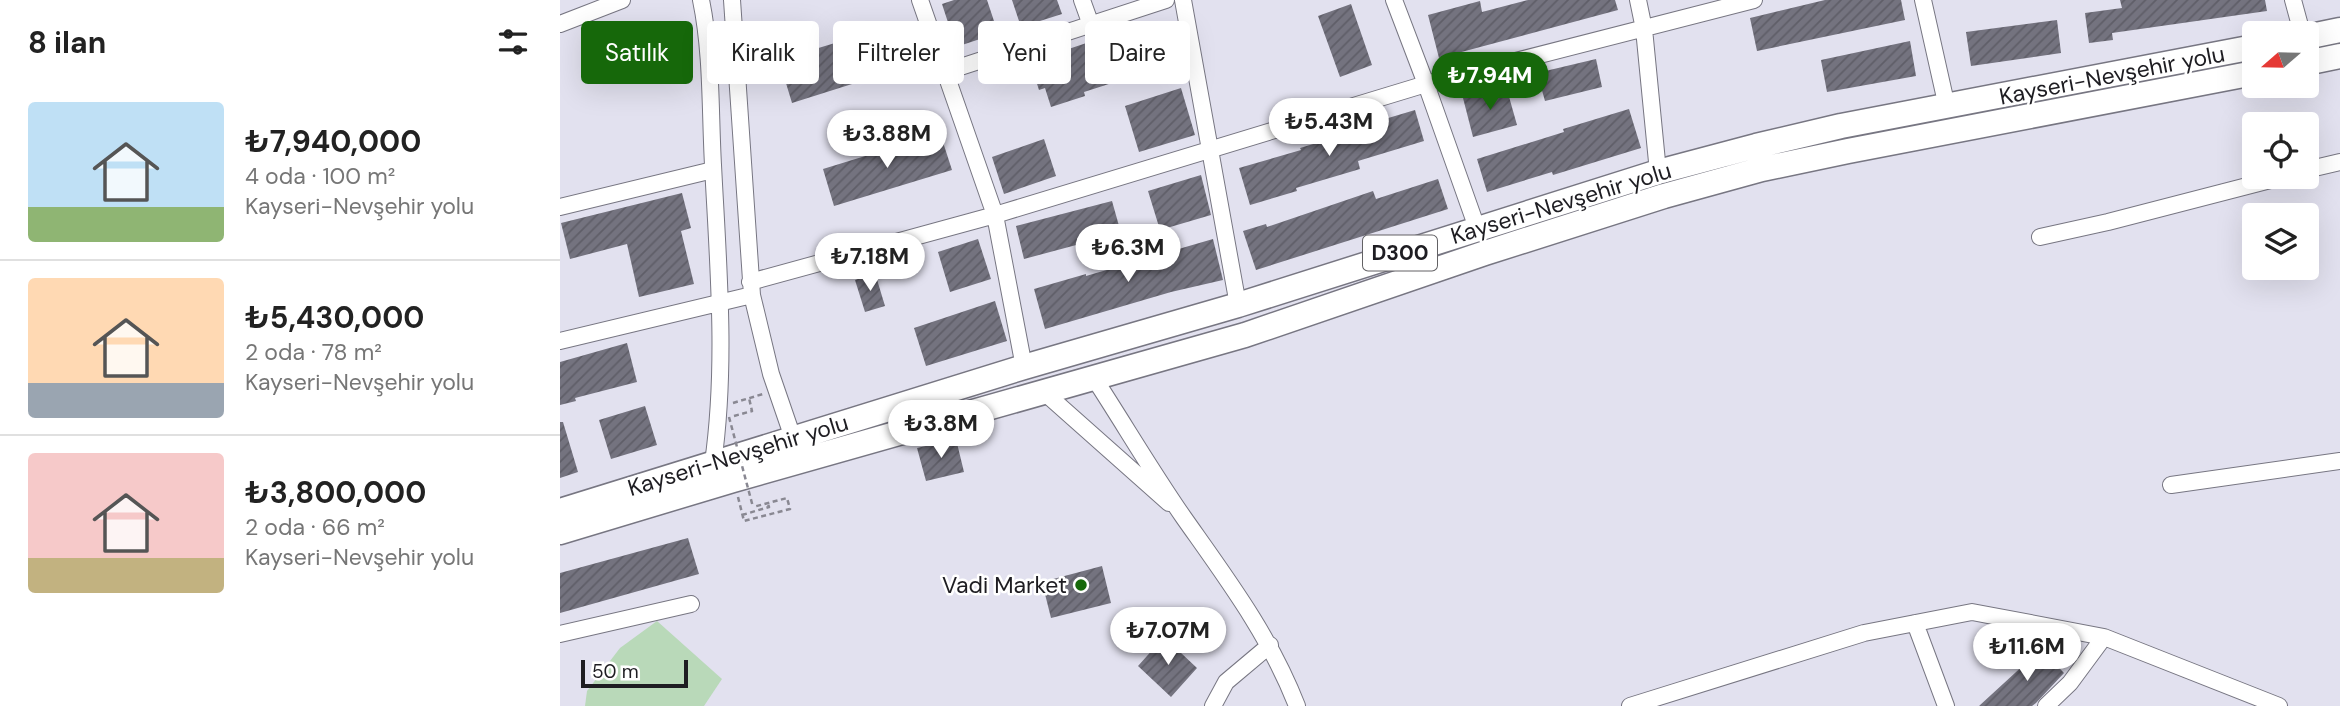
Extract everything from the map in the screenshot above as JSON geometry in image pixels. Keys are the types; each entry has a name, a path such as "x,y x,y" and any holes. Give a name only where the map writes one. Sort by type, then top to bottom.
{"highway":[{"path":"2319,34 2340,30"},
{"name":"Kayseri-Nevşehir yolu","path":"560,511 1024,367 1238,305 1658,172 1841,126 2242,49"},
{"path":"2319,60 2340,56"},
{"name":"Kayseri-Nevşehir yolu","path":"560,532 733,480 1245,335 1638,204 1750,173 1848,150 2242,75"}],"street":[{"path":"560,24 622,0"},
{"path":"701,0 707,53 724,412 713,463"},
{"path":"732,0 751,289 760,335 793,438"},
{"path":"920,0 927,21"},
{"path":"1082,0 1090,21"},
{"path":"1100,21 1166,0"},
{"path":"1183,0 1238,305"},
{"path":"1394,0 1477,228"},
{"path":"1638,0 1644,29 1658,172"},
{"path":"560,341 720,304 751,289 1426,84 1754,0"},
{"path":"1923,0 1947,107"},
{"path":"2293,0 2299,21"},
{"path":"964,66 1085,26"},
{"path":"949,84 995,215 1024,367"},
{"path":"2319,167 2340,162"},
{"path":"560,207 713,170"},
{"path":"2040,237 2242,187"},
{"path":"1094,378 1183,517 1270,645 1297,706"},
{"path":"1044,392 1183,517"},
{"path":"2171,485 2340,461"},
{"path":"560,634 691,604"},
{"path":"1630,706 1864,633 1972,612 2104,637 2279,706"},
{"path":"1914,623 1946,706"},
{"path":"2046,706 2070,683 2104,637"},
{"path":"1213,706 1226,682 1270,645"}],"path":[{"path":"724,412 749,398 777,391"},
{"path":"724,412 752,411 749,398"},
{"path":"724,412 753,507 787,498 790,509 744,521 733,480"},
{"path":"742,515 769,507 768,503"}],"green space":[{"path":"657,621 722,679 704,706 585,706 587,691 620,648"}],"building":[{"path":"954,0 987,0 994,21 978,21 978,40 964,44 964,21 948,21 942,4"},
{"path":"1012,0 1057,0 1062,14 1040,21 1019,21"},
{"path":"1528,0 1615,0 1618,10 1439,58 1428,15 1480,1 1482,12"},
{"path":"1825,0 1901,0 1905,20 1757,51 1750,18"},
{"path":"2120,0 2265,0 2267,11 2112,33 2113,40 2089,43 2085,13 2122,8"},
{"path":"1351,4 1372,65 1340,77 1318,16"},
{"path":"2057,20 2061,53 1971,66 1966,32"},
{"path":"1910,41 1916,76 1827,92 1821,60"},
{"path":"1085,43 1085,84 1109,84 1084,92 1085,96 1051,107 1045,88 1039,90 1037,84 1071,84 1071,48"},
{"path":"833,44 833,84 852,84 792,103 786,84 819,84 819,48"},
{"path":"1596,59 1602,87 1545,101 1537,73"},
{"path":"1506,86 1517,125 1473,137 1463,98"},
{"path":"1181,88 1195,135 1139,152 1125,106"},
{"path":"1629,109 1641,148 1487,192 1477,159"},
{"path":"1415,110 1424,141 1358,161 1360,169 1250,205 1239,168 1301,150 1300,148 1366,128 1365,125"},
{"path":"940,133 952,170 834,206 823,169"},
{"path":"1044,139 1056,176 1004,194 992,157"},
{"path":"1201,175 1211,215 1160,230 1148,191"},
{"path":"1438,179 1448,209 1256,270 1243,231 1266,224 1267,227 1373,191 1376,199"},
{"path":"682,193 691,228 681,231 694,284 639,297 627,244 570,259 561,223"},
{"path":"1112,201 1121,233 1024,259 1016,226"},
{"path":"978,239 991,279 950,292 938,252"},
{"path":"1213,239 1223,280 1171,292 1045,329 1034,289"},
{"path":"875,273 885,306 865,312 855,280"},
{"path":"995,301 1007,341 926,366 914,328"},
{"path":"627,343 637,382 575,398 576,401 560,405 560,362"},
{"path":"645,406 657,445 611,459 599,420"},
{"path":"560,422 563,422 578,472 560,478"},
{"path":"956,439 964,472 926,481 917,448"},
{"path":"688,538 699,574 560,613 560,573"},
{"path":"1102,566 1111,603 1051,618 1042,582"},
{"path":"1164,637 1197,668 1171,697 1138,666"},
{"path":"2041,649 2064,673 2036,703 2032,706 1979,706"}],"place":[{"name":"Vadi Market","path":"1081,585"}]}
